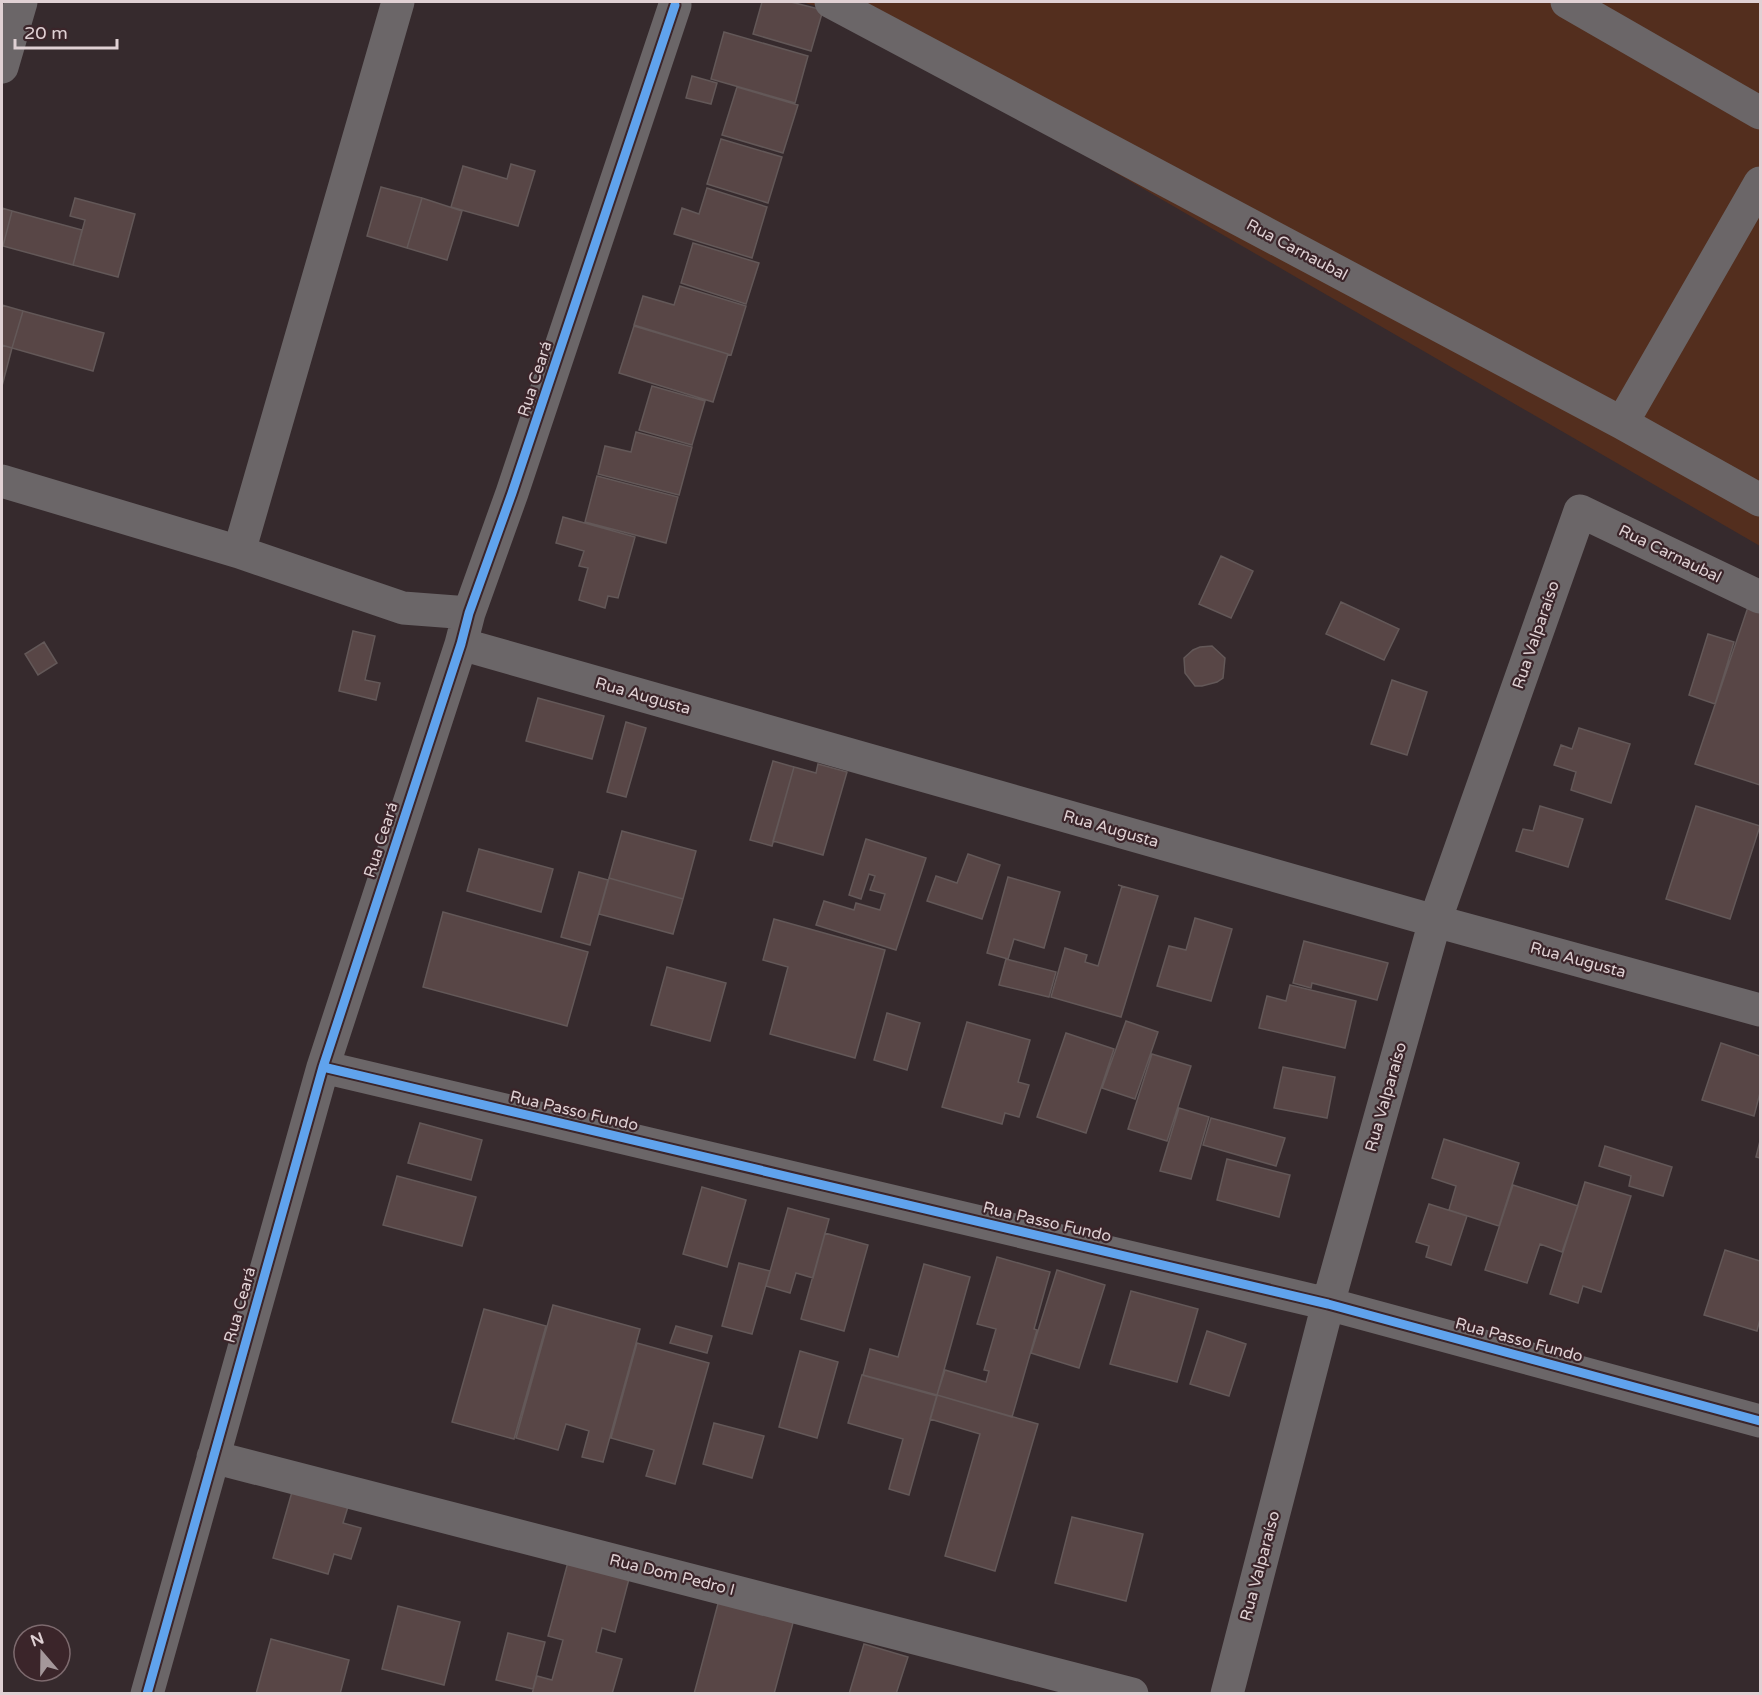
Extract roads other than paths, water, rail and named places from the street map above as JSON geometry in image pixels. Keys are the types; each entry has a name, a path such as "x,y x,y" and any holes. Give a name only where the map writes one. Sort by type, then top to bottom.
{"street":[{"path":"2,67 21,2"},
{"path":"239,552 398,2"},
{"name":"Rua Carnaubal","path":"831,2 1622,423 1761,500"},
{"path":"1567,2 1761,113"},
{"name":"Rua Ceará","path":"147,1694 323,1067 462,644 469,612 516,481 675,5"},
{"path":"1622,423 1761,183"},
{"path":"2,482 239,552 403,608 469,612"},
{"name":"Rua Carnaubal","path":"1580,510 1761,597"},
{"name":"Rua Valparaíso","path":"1227,1694 1328,1304 1435,921 1580,510"},
{"name":"Rua Augusta","path":"462,644 1435,921 1761,1010"},
{"name":"Rua Passo Fundo","path":"323,1067 1328,1304 1761,1421"},
{"name":"Rua Dom Pedro I","path":"213,1457 1132,1694"}]}
